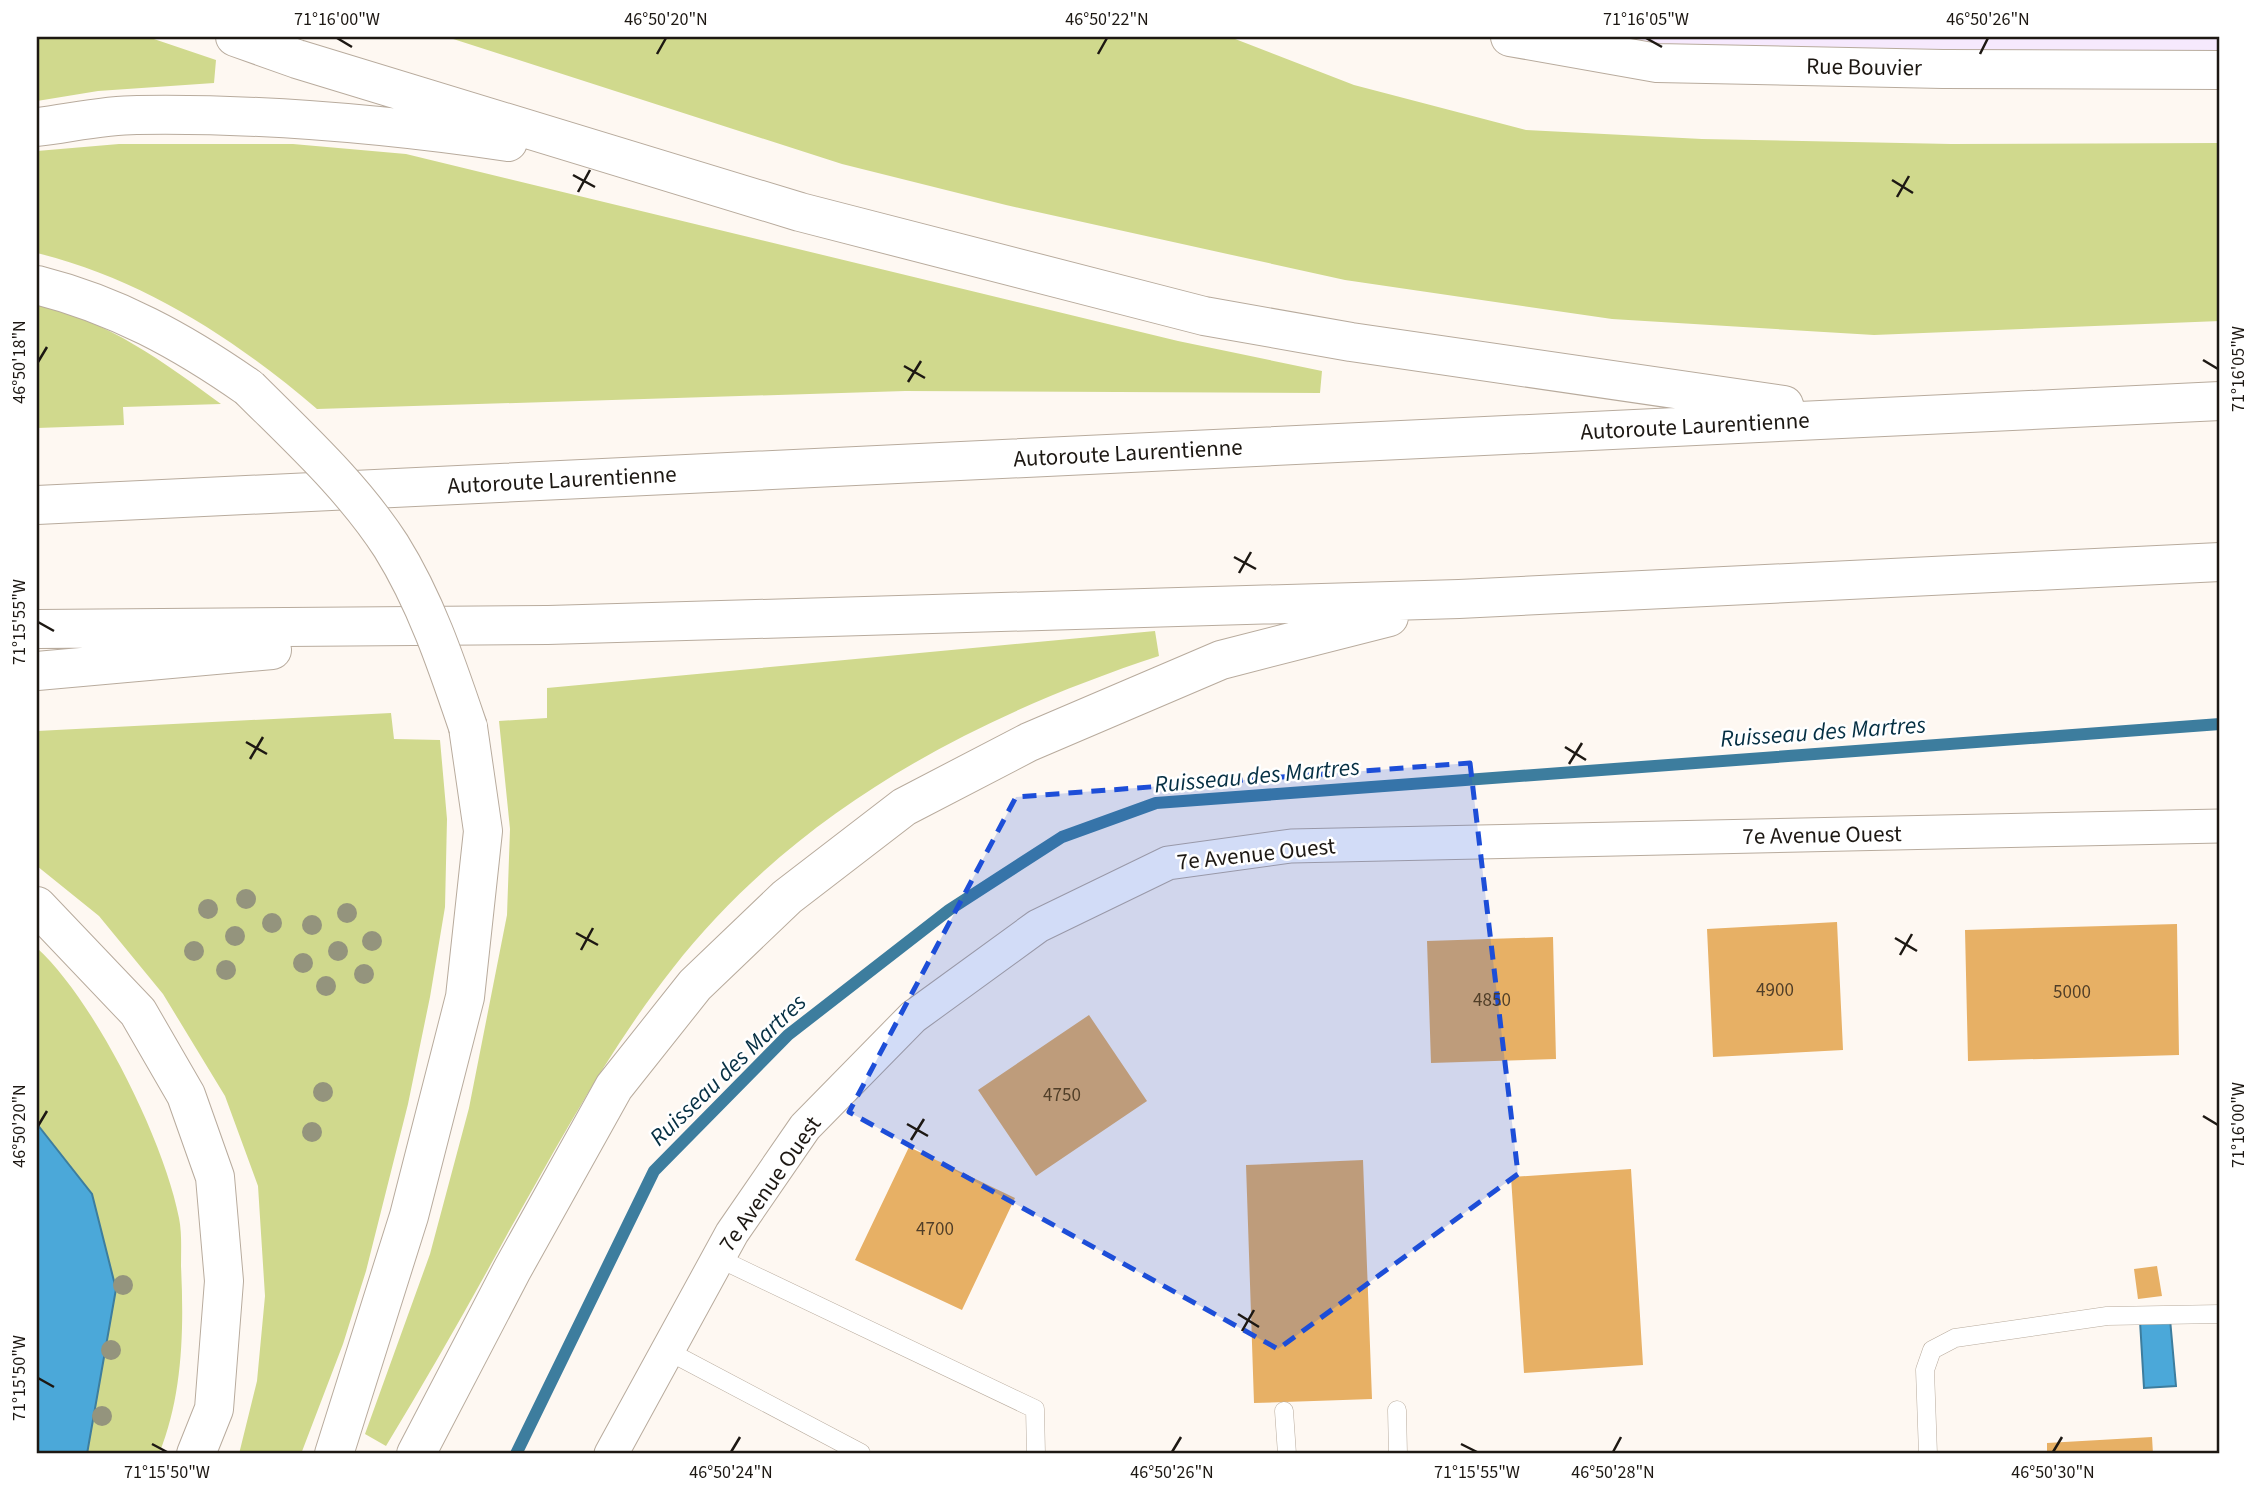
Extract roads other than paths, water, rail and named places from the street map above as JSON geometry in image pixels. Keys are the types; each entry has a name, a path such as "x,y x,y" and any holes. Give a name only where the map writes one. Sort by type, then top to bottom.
{"main road":[{"path":"235,37 311,63 638,160 800,212 1204,316 1351,342 1873,418"},
{"name":"Rue Bouvier","path":"1510,37 1657,63 1943,69 2220,70"},
{"path":"37,127 134,115 272,118 403,127 638,160"},
{"path":"37,285 86,297 189,346 248,388 336,475 391,547 439,640 468,727 483,831 465,997 409,1216 334,1454"},
{"name":"Autoroute Laurentienne","path":"37,505 2220,401"},
{"path":"37,629 548,625 1459,599 2220,562"},
{"path":"416,1454 512,1270 614,1087 695,985 787,897 904,807 1029,742 1220,660 1459,599"},
{"path":"37,671 548,625"},
{"path":"37,906 138,1012 186,1096 215,1177 223,1294 214,1409 196,1454"}],"street":[{"name":"7e Avenue Ouest","path":"611,1454 732,1233 806,1128 913,1017 1038,926 1168,863 1291,846 2220,827"}],"lane":[{"path":"718,1258 1035,1409 1036,1454"},
{"path":"1927,1454 1925,1370 1932,1350 1955,1338 2107,1316 2220,1314"},
{"path":"668,1351 861,1452"},
{"path":"1397,1410 1398,1454"},
{"path":"1284,1411 1287,1454"}],"water":[{"path":"37,1124 92,1194 116,1289 87,1454 37,1454"},
{"path":"2170,1319 2176,1386 2144,1388 2140,1321"}],"waterway":[{"name":"Ruisseau des Martres","path":"516,1454 654,1171 788,1035 949,910 1062,837 1156,803 2220,724"}]}
